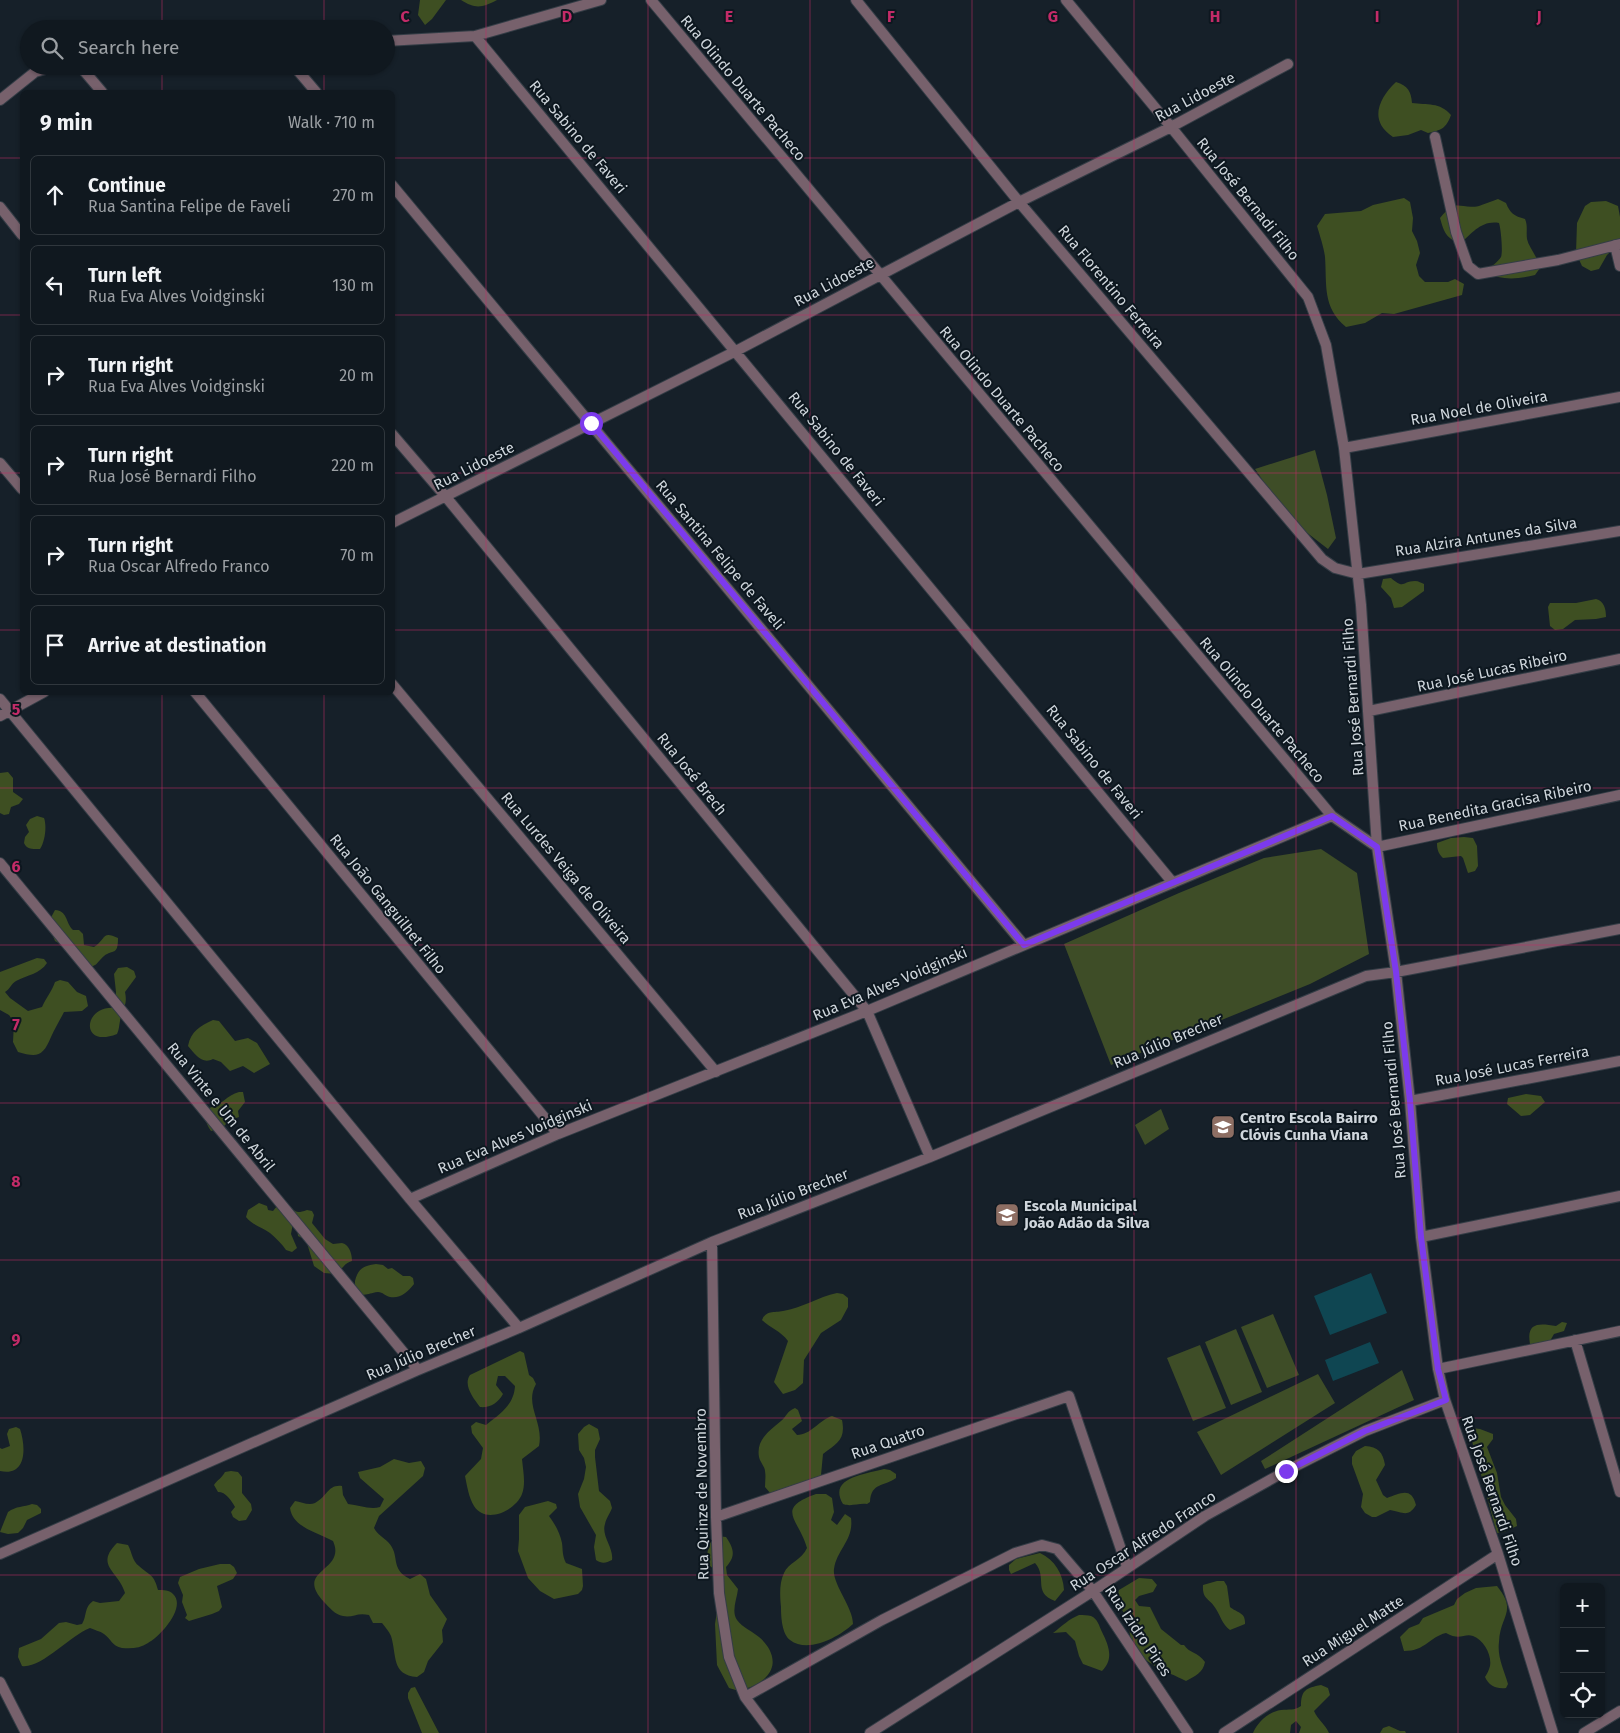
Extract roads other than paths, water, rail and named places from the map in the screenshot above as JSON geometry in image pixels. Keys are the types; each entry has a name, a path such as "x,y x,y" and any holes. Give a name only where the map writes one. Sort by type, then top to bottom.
{"street":[{"path":"395,40 475,36 601,0"},
{"name":"Rua Olindo Duarte Pacheco","path":"650,0 1332,816"},
{"name":"Rua Florentino Ferreira","path":"856,0 1020,202 1322,559 1335,568 1358,574"},
{"name":"Rua José Bernadi Filho","path":"1066,0 1308,298 1326,345 1344,448"},
{"name":"Rua Sabino de Faveri","path":"475,36 1174,883"},
{"name":"Rua Lidoeste","path":"395,522 736,351 1020,202 1171,127 1288,64"},
{"path":"0,100 31,75"},
{"path":"88,75 100,90"},
{"path":"302,75 314,90"},
{"path":"1435,137 1456,232 1468,266 1478,274 1558,260 1618,245 1620,266"},
{"name":"Rua Santina Felipe de Faveli","path":"395,189 1024,945"},
{"path":"0,207 20,232"},
{"name":"Rua Noel de Oliveira","path":"1344,448 1620,397"},
{"name":"Rua José Brech","path":"395,438 446,497 867,1011 930,1157"},
{"name":"Rua José Bernardi Filho","path":"1344,448 1358,574 1377,847 1396,972 1410,1101 1421,1237 1438,1369 1446,1400 1498,1554 1553,1733"},
{"path":"0,463 20,487"},
{"name":"Rua Alzira Antunes da Silva","path":"1358,574 1620,531"},
{"name":"Rua José Lucas Ribeiro","path":"1369,712 1620,659"},
{"name":"Rua Lurdes Veiga de Oliveira","path":"395,688 716,1072"},
{"path":"4,713 38,695"},
{"name":"Rua João Ganguilhet Filho","path":"197,695 558,1134"},
{"path":"0,699 4,713 518,1328"},
{"name":"Rua Benedita Gracisa Ribeiro","path":"1377,847 1620,795"},
{"path":"1332,816 1377,847"},
{"name":"Rua Eva Alves Voidginski","path":"410,1199 558,1134 867,1011 1332,816"},
{"name":"Rua Vinte e Um de Abril","path":"0,862 418,1370"},
{"name":"Rua Júlio Brecher","path":"0,1554 712,1242 930,1157 1366,976 1396,972 1620,928"},
{"name":"Rua José Lucas Ferreira","path":"1410,1101 1620,1061"},
{"path":"1421,1237 1620,1196"},
{"name":"Rua Quinze de Novembro","path":"712,1242 719,1593 729,1657 745,1697 772,1733"},
{"path":"1438,1369 1620,1331"},
{"path":"1575,1340 1620,1492"},
{"name":"Rua Quatro","path":"716,1517 1069,1396 1127,1567"},
{"name":"Rua Oscar Alfredo Franco","path":"870,1733 1093,1591 1205,1516 1286,1471 1365,1431 1446,1400"},
{"name":"Rua Izidro Pires","path":"745,1697 882,1620 1015,1553 1042,1545 1057,1549 1093,1591 1188,1733"},
{"name":"Rua Miguel Matte","path":"1224,1733 1498,1554"},
{"path":"0,1682 26,1733"},
{"path":"1584,1733 1620,1711"}],"water":[{"path":"1371,1273 1387,1313 1330,1335 1314,1296"},
{"path":"1370,1342 1379,1363 1333,1381 1325,1360"}],"place":[{"name":"Centro Escola Bairro Clóvis Cunha Viana","path":"1223,1127"},
{"name":"Escola Municipal João Adão da Silva","path":"1007,1215"}]}
